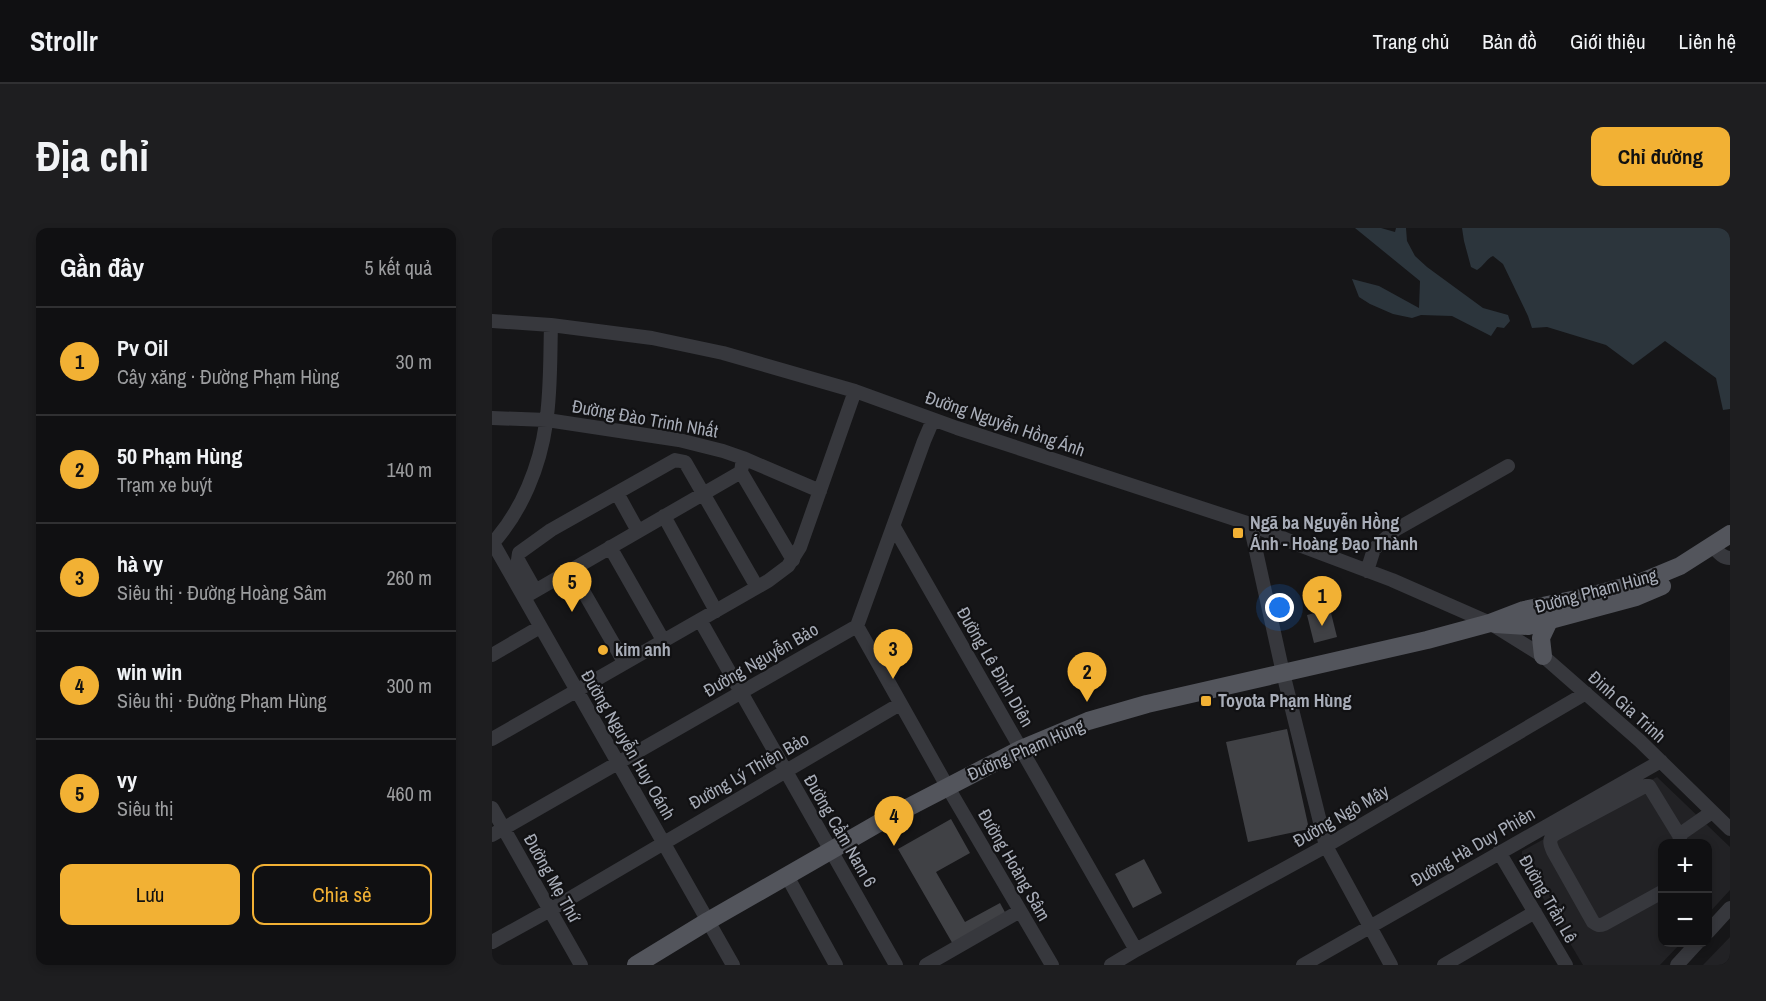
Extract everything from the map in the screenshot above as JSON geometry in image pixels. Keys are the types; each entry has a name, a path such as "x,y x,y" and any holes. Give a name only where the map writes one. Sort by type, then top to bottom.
{"main road":[{"name":"Đường Phạm Hùng","path":"1490,624 1528,626 1636,597 1684,577 1723,550 1730,534"},
{"name":"Đường Phạm Hùng","path":"636,965 708,921 947,786 1021,749 1088,722 1118,712 1490,624 1524,610 1639,583 1723,550"},
{"path":"1543,656 1541,638 1549,621"}],"street":[{"name":"Đường Nguyễn Hồng Ánh","path":"492,321 652,338 723,353 855,391 933,420 1250,524 1368,571 1490,624"},
{"path":"492,543 514,513 533,477 547,420 551,326"},
{"path":"492,739 781,573 793,560 800,547 855,391"},
{"name":"Đường Đào Trinh Nhất","path":"492,418 547,420 679,440 723,451 742,465 820,491"},
{"path":"857,626 933,420"},
{"path":"757,587 704,493 685,462 675,460 551,530 519,553 518,560 529,594 704,493 742,465 793,560"},
{"path":"1368,571 1374,549 1395,530 1508,466"},
{"path":"617,493 638,531"},
{"path":"664,516 716,611"},
{"path":"1250,524 1283,674 1326,846 1391,965"},
{"name":"Đường Lê Đình Diên","path":"894,527 1136,950"},
{"name":"Đường Nguyễn Huy Oánh","path":"492,543 529,594 540,627 733,965"},
{"path":"610,547 663,640"},
{"path":"571,570 624,662"},
{"name":"Đường Cẩm Nam 6","path":"700,620 896,965"},
{"name":"Đinh Gia Trinh","path":"1490,624 1543,656 1661,761 1730,829"},
{"name":"Đường Nguyễn Bảo","path":"498,832 857,626"},
{"name":"Đường Hoàng Sâm","path":"857,626 1052,965"},
{"path":"492,655 540,627"},
{"name":"Đường Ngô Mây","path":"1111,965 1326,846 1586,693"},
{"name":"Đường Lý Thiên Bảo","path":"492,942 900,704"},
{"name":"Đường Hà Duy Phiên","path":"1303,965 1661,761"},
{"path":"1660,893 1600,926 1596,924 1553,851 1551,836 1645,786 1652,789 1680,839 1712,812"},
{"name":"Đường Mẹ Thứ","path":"492,808 498,832 550,910 581,965"},
{"name":"Đường Trần Lê","path":"1499,852 1566,965"},
{"path":"787,876 836,965"},
{"path":"1712,927 1730,908"},
{"path":"926,965 1020,911"},
{"path":"1444,965 1534,912"},
{"path":"1677,965 1693,947"}],"shaded area":[{"path":"1355,228 1381,228 1395,232 1396,228 1406,228 1407,241 1415,256 1427,267 1483,308 1508,315 1510,321 1504,328 1497,327 1491,336 1452,316 1421,315 1412,318 1393,314 1370,304 1359,297 1352,279 1379,286 1419,308 1420,281"},
{"path":"1462,228 1730,228 1730,409 1723,410 1716,378 1665,341 1633,365 1606,345 1547,327 1532,328 1503,264 1493,256 1477,270 1471,267"},
{"path":"1657,777 1730,847 1730,890 1712,910 1712,839 1658,839 1658,947 1677,947 1660,965 1583,965 1522,863 1522,851"},
{"path":"1730,937 1730,965 1703,965"}],"building":[{"path":"1330,609 1337,637 1314,643 1307,615"},
{"path":"1287,729 1309,829 1248,842 1226,742"},
{"path":"951,819 970,853 936,872 965,922 1000,903 1007,916 954,946 898,849"},
{"path":"1144,859 1162,893 1133,908 1115,874"}],"place":[{"name":"Ngã ba Nguyễn Hồng Ánh - Hoàng Đạo Thành","path":"1238,533"},
{"name":"vy","path":"572,612"},
{"name":"Pv Oil","path":"1322,626"},
{"name":"kim anh","path":"603,650"},
{"name":"hà vy","path":"893,679"},
{"name":"Toyota Phạm Hùng","path":"1206,701"},
{"name":"50 Phạm Hùng","path":"1087,702"},
{"name":"win win","path":"894,846"}]}
